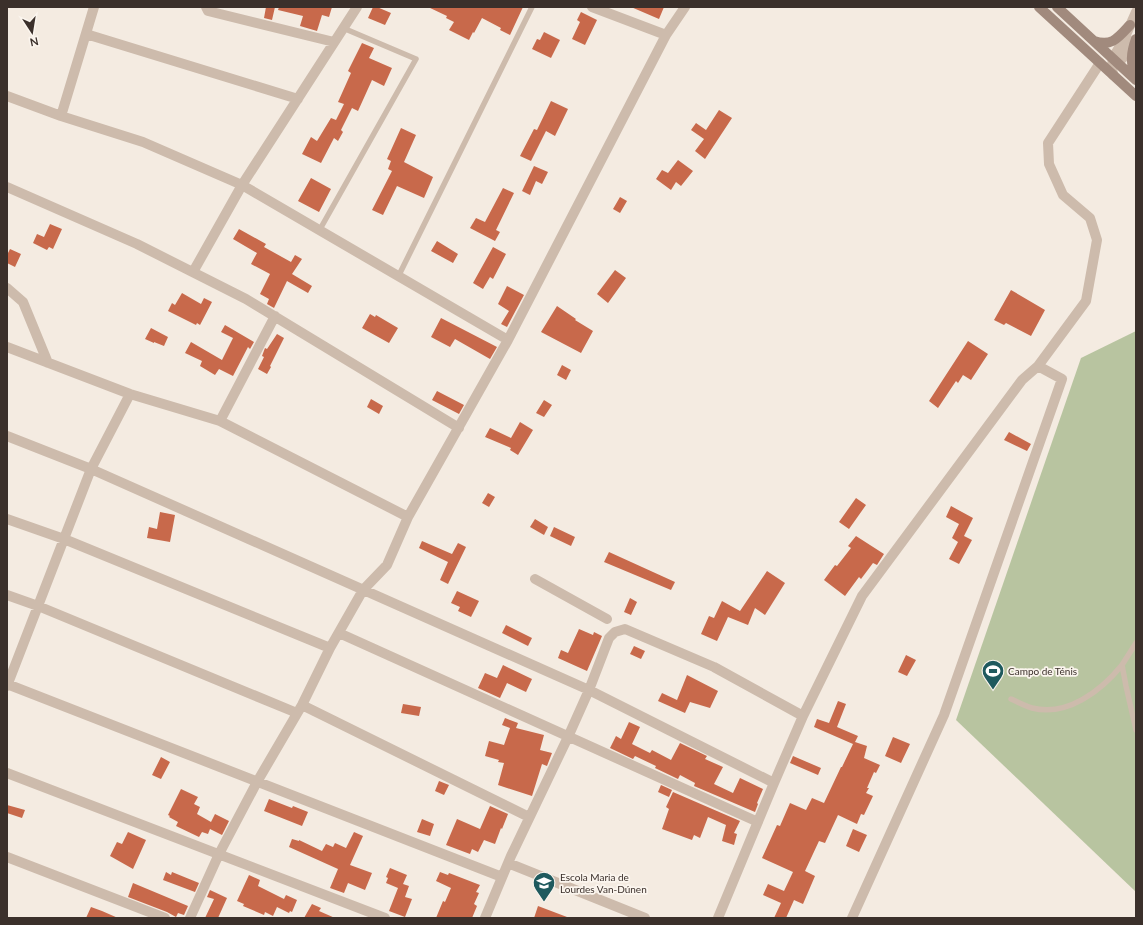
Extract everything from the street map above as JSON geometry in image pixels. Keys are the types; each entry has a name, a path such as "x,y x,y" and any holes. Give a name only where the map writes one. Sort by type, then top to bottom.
{"street":[{"path":"61,116 94,7"},
{"path":"206,7 208,11 334,42"},
{"path":"193,272 242,185 357,7"},
{"path":"592,7 666,34"},
{"path":"190,918 219,854 257,782 299,709 362,590 387,565 408,517 508,340 666,34 685,7"},
{"path":"1039,7 1110,65 1136,80"},
{"path":"1057,7 1094,41 1110,65 1136,96"},
{"path":"718,918 803,716 862,596 1022,380 1038,366 1086,301 1097,240 1090,218 1062,196 1049,164 1048,143 1110,65 1136,12"},
{"path":"1094,41 1102,44 1117,40 1130,25"},
{"path":"86,34 298,99"},
{"path":"1110,65 1123,58 1136,36"},
{"path":"1136,39 1131,58 1136,77"},
{"path":"7,96 61,116 143,142 242,185 508,340"},
{"path":"7,187 137,244 246,299 459,428"},
{"path":"7,288 23,302 48,363"},
{"path":"220,421 275,316"},
{"path":"7,347 130,394 220,421 408,517"},
{"path":"852,918 944,715 1062,379 1038,366"},
{"path":"130,394 91,469 7,685 502,877"},
{"path":"7,436 91,469 589,690 774,783"},
{"path":"7,519 64,540 330,648"},
{"path":"535,579 607,619"},
{"path":"7,595 299,709 529,817"},
{"path":"485,918 508,863 589,690 609,638 615,632 625,629 714,667 803,716"},
{"path":"340,633 758,822"},
{"path":"7,773 385,918"},
{"path":"7,857 165,918"},
{"path":"508,863 644,918"}],"lane":[{"path":"398,276 532,7"},
{"path":"319,231 416,59 344,28"},
{"path":"1012,699 1032,708 1046,710 1065,708 1097,691 1112,678 1136,643"},
{"path":"1122,665 1136,730"}],"green space":[{"path":"1136,331 1136,892 956,720 1081,358"}],"building":[{"path":"266,7 275,7 272,20 264,18"},
{"path":"279,7 332,7 329,17 322,15 317,31 300,26 303,16 278,10"},
{"path":"373,7 377,7 391,13 385,25 368,18"},
{"path":"428,7 523,7 510,35 500,30 501,28 482,18 469,40 449,30 454,22 446,18 447,16"},
{"path":"631,7 664,7 659,19"},
{"path":"581,12 597,20 585,45 572,39 580,22 577,20"},
{"path":"544,32 560,40 551,58 532,49 537,39 540,40"},
{"path":"362,43 374,48 369,58 392,68 384,86 372,80 358,111 352,108 341,130 343,132 338,141 334,138 321,163 302,154 311,137 317,141 331,118 336,120 344,104 338,102 351,73 348,71"},
{"path":"551,101 568,109 555,136 546,131 531,161 520,156 534,129 537,130"},
{"path":"719,110 732,118 705,159 695,151 704,139 691,130 696,123 706,130"},
{"path":"401,128 416,135 404,162 433,177 424,198 397,186 383,215 372,210 392,171 388,169 391,161 387,159"},
{"path":"678,160 693,171 681,186 676,182 671,190 656,179 662,170 668,173"},
{"path":"534,166 548,172 542,184 536,181 530,195 522,191"},
{"path":"311,178 331,189 319,212 298,201"},
{"path":"503,188 514,193 496,230 500,232 495,241 470,228 476,218 485,222"},
{"path":"620,197 627,201 620,213 613,209"},
{"path":"50,224 62,229 53,249 49,247 47,250 33,243 37,234 44,237"},
{"path":"239,229 266,244 264,247 291,262 295,255 302,259 292,274 312,286 308,293 287,281 274,308 267,304 269,299 260,294 270,274 251,264 257,253 233,239"},
{"path":"437,241 458,254 453,263 431,251"},
{"path":"493,247 506,254 493,279 490,277 483,289 473,283"},
{"path":"10,249 21,254 15,267 7,263 7,255"},
{"path":"615,270 626,278 608,303 597,294"},
{"path":"507,286 524,295 507,327 501,324 509,311 498,304"},
{"path":"1011,290 1045,310 1031,336 1006,323 1004,325 994,320"},
{"path":"182,293 201,304 204,298 212,302 200,325 197,323 196,325 168,311 172,303 175,305"},
{"path":"557,306 576,319 575,320 593,331 581,353 541,332"},
{"path":"370,314 375,317 376,315 398,328 389,343 362,328"},
{"path":"441,318 497,347 490,359 455,339 450,347 431,337"},
{"path":"225,325 254,342 250,349 248,347 233,376 219,369 215,375 200,366 202,361 185,353 191,342 222,360 233,338 221,332"},
{"path":"151,328 168,337 164,346 145,339"},
{"path":"277,334 284,338 267,374 258,369 264,357 262,356 265,348 267,349"},
{"path":"968,341 988,354 971,380 963,375 958,383 956,381 938,408 929,401"},
{"path":"562,365 571,370 566,380 557,375"},
{"path":"437,391 464,405 459,414 432,400"},
{"path":"371,399 383,406 379,414 367,407"},
{"path":"544,400 552,405 544,417 536,413"},
{"path":"520,422 533,430 518,455 510,450 511,448 485,437 490,428 511,438"},
{"path":"1009,432 1031,444 1027,451 1004,440"},
{"path":"488,493 495,497 489,507 482,503"},
{"path":"856,498 866,505 849,529 839,522"},
{"path":"951,506 973,518 964,536 972,540 959,564 949,559 958,542 952,538 959,524 946,517"},
{"path":"160,512 175,515 170,542 147,538 149,527 157,529"},
{"path":"535,519 548,527 544,535 530,527"},
{"path":"554,527 575,537 571,546 550,536"},
{"path":"856,536 884,554 877,565 873,563 861,579 859,577 845,596 824,580 835,565 837,566 851,548 848,546"},
{"path":"422,541 452,554 458,543 466,547 448,584 440,580 448,562 419,548"},
{"path":"609,552 675,582 671,590 604,562"},
{"path":"767,571 785,583 765,615 755,608 748,625 728,617 717,641 701,634 709,616 714,618 722,601 740,611"},
{"path":"457,591 479,601 471,617 458,611 460,607 451,603"},
{"path":"630,598 637,602 631,615 624,612"},
{"path":"506,625 532,638 528,646 502,633"},
{"path":"579,629 593,635 594,632 602,636 587,671 558,658 561,650 568,653"},
{"path":"634,646 645,651 641,659 630,654"},
{"path":"906,655 916,660 907,676 898,672"},
{"path":"503,665 532,679 526,692 507,683 500,698 478,688 485,673 497,678"},
{"path":"687,675 718,691 710,708 690,702 685,713 658,701 662,693 677,700"},
{"path":"838,701 846,704 837,727 858,736 855,742 867,746 864,758 880,765 876,773 874,772 867,788 869,788 866,793 873,796 864,815 861,814 857,824 838,815 825,843 819,841 805,871 815,876 803,904 794,900 786,918 774,918 781,903 763,895 768,884 784,891 793,872 762,858 777,825 780,826 790,803 806,810 812,798 824,803 842,767 853,744 814,727 817,719 829,723"},
{"path":"403,704 421,707 419,716 401,713"},
{"path":"505,718 518,723 516,728 544,735 540,750 552,753 547,766 542,764 532,796 498,785 504,763 485,756 489,741 504,745 510,728 502,725"},
{"path":"629,722 640,727 632,744 650,753 652,750 671,760 680,743 707,756 705,759 723,767 714,784 733,793 740,778 763,789 755,812 694,786 695,783 680,775 678,779 635,756 633,759 610,748 616,736 621,739"},
{"path":"893,737 910,744 901,763 885,756"},
{"path":"793,756 821,768 818,775 790,763"},
{"path":"161,757 170,762 161,779 152,775"},
{"path":"439,781 449,785 444,795 435,791"},
{"path":"661,785 672,790 669,797 658,792"},
{"path":"181,789 198,797 194,804 200,807 197,814 211,822 215,814 229,821 222,835 210,829 208,834 202,832 199,837 176,826 178,822 168,815"},
{"path":"673,792 740,821 734,833 737,834 734,845 722,841 726,825 708,817 700,838 694,835 692,840 662,829 669,809 666,807"},
{"path":"269,799 292,808 293,806 308,812 302,826 264,811"},
{"path":"7,805 25,810 22,818 7,813"},
{"path":"490,806 508,814 495,844 484,840 478,852 472,849 470,854 446,845 457,819 480,829"},
{"path":"422,819 434,824 430,836 417,832"},
{"path":"853,829 867,835 859,852 846,846"},
{"path":"128,832 146,840 133,869 110,856 117,842 122,844"},
{"path":"354,832 363,836 350,865 372,873 365,890 348,883 344,893 330,888 338,869 289,847 292,839 299,840 322,851 326,844 333,847 335,843 346,848"},
{"path":"390,868 407,875 403,884 409,886 405,897 412,899 405,917 389,911 398,888 386,883 388,878 386,877"},
{"path":"166,872 171,875 172,872 199,883 195,892 163,880"},
{"path":"440,872 448,875 449,873 480,885 476,892 479,893 474,904 477,906 472,918 436,918 443,901 445,902 451,888 436,881"},
{"path":"249,875 260,880 258,886 284,899 286,895 297,900 292,912 290,911 289,913 277,907 273,916 265,912 264,915 243,906 244,904 237,901"},
{"path":"133,883 188,906 184,915 178,913 176,917 128,897"},
{"path":"210,890 227,898 218,918 205,918 214,899 207,897"},
{"path":"312,904 321,908 319,911 335,918 304,918"},
{"path":"538,906 567,917 567,918 534,918"},
{"path":"91,907 102,911 118,918 86,918"}],"place":[{"name":"Campo de Ténis","path":"993,690"},
{"name":"Escola Maria de Lourdes Van-Dúnen","path":"544,902"}]}
